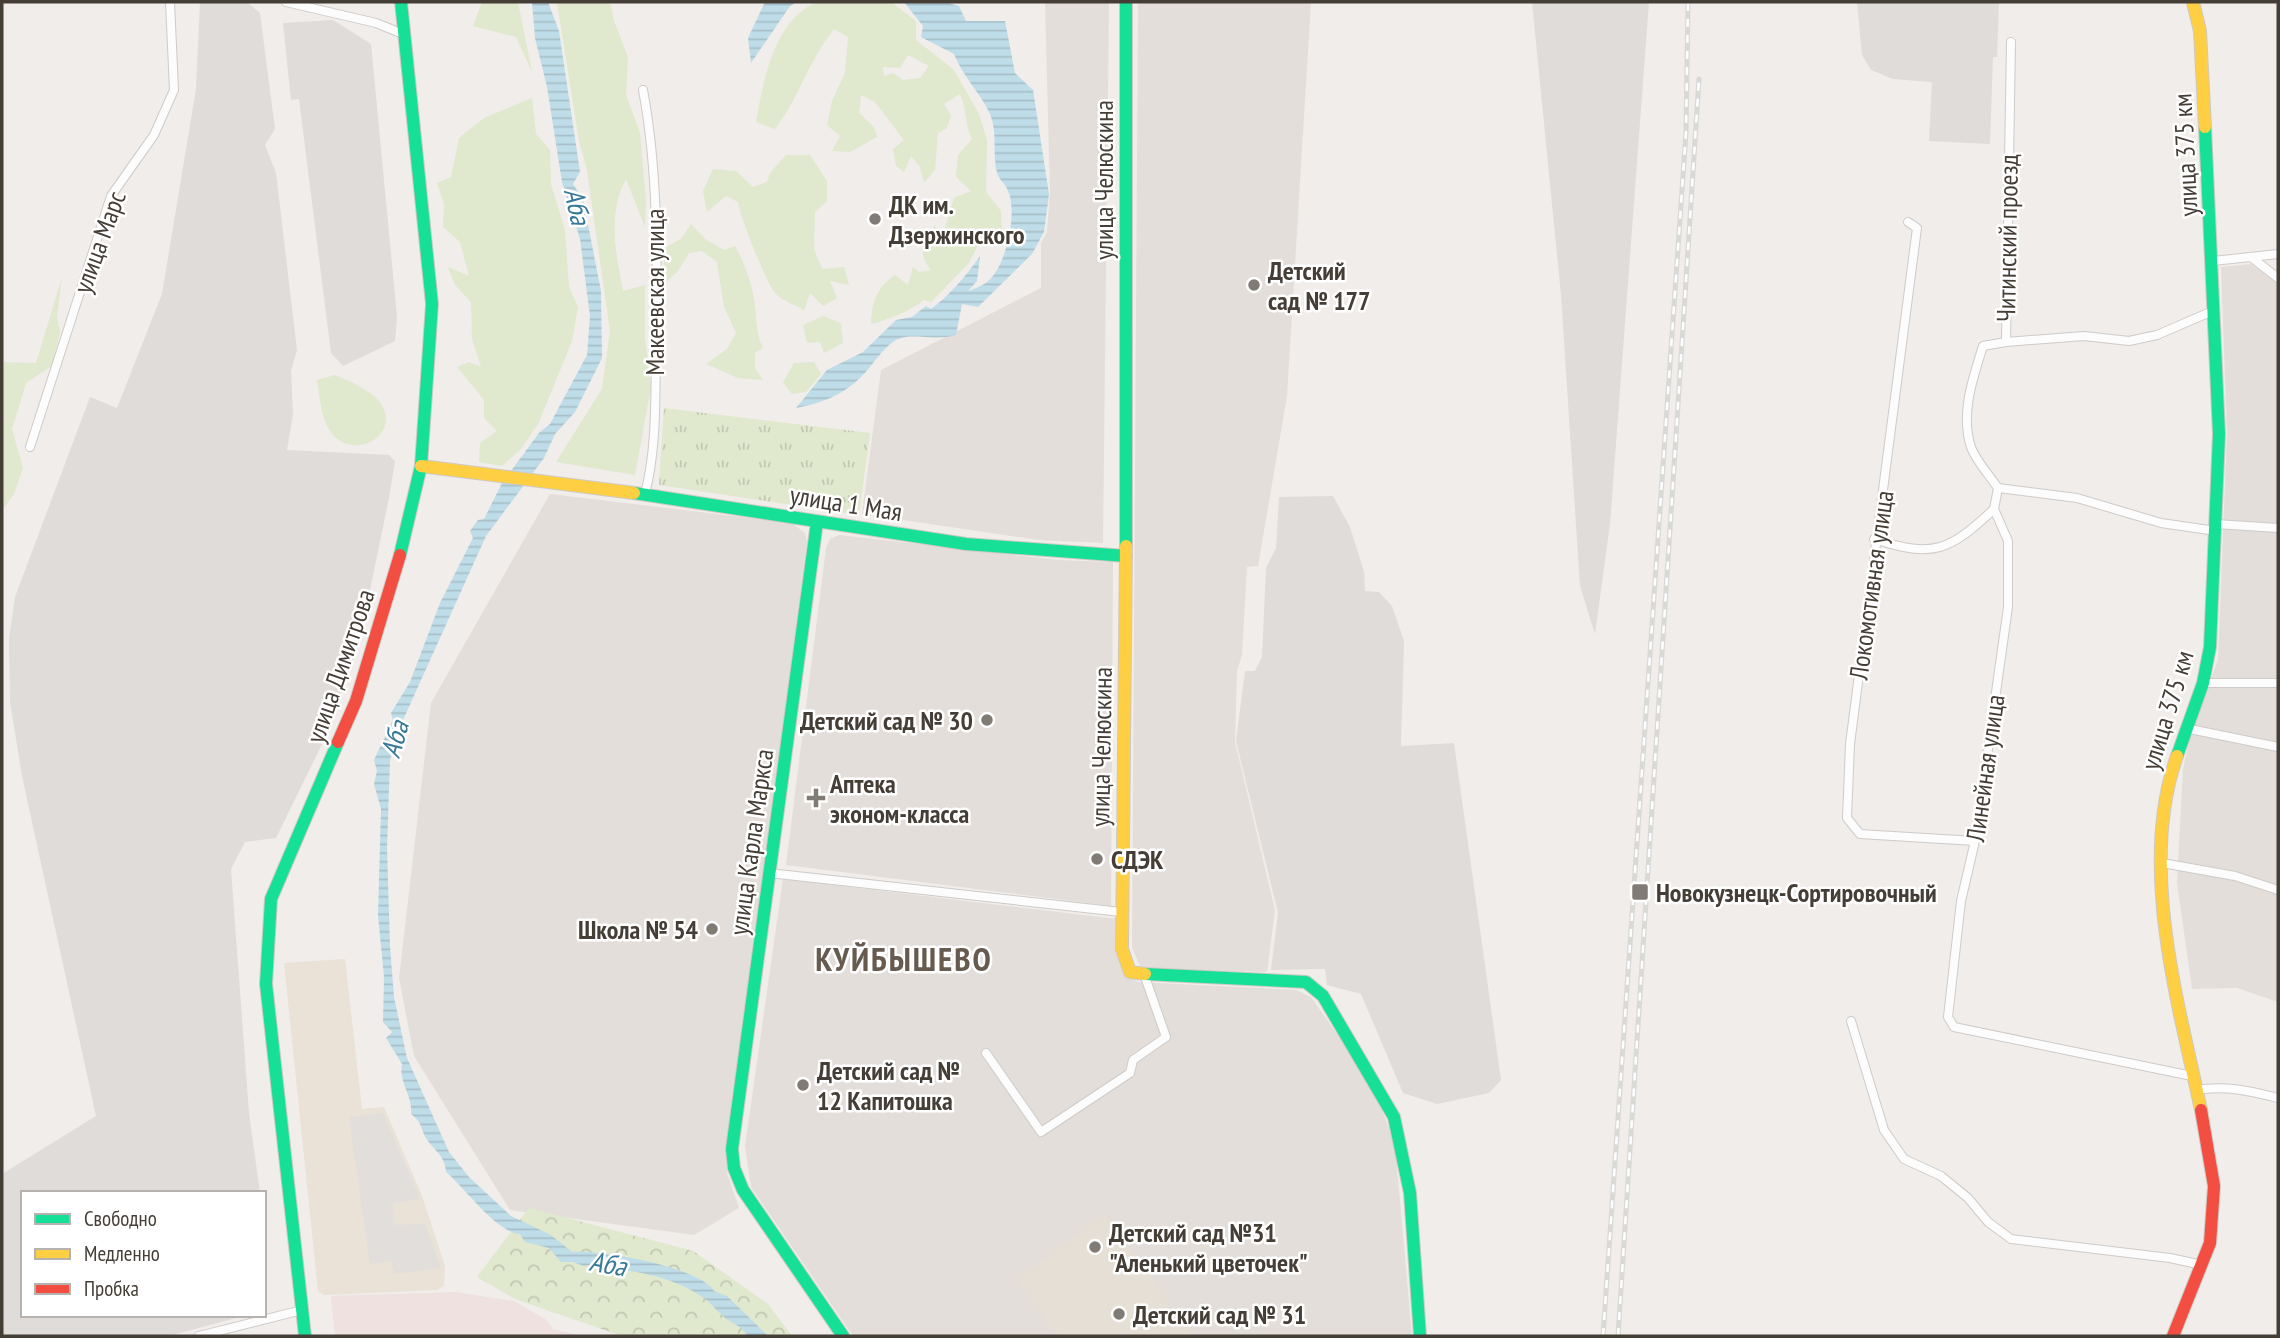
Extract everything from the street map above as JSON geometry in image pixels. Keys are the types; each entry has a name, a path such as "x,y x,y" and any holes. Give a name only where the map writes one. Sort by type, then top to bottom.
{"street":[{"name":"улица Марс","path":"30,447 111,196 154,135 174,90 170,2"},
{"path":"290,2 376,23 403,34"},
{"name":"улица Димитрова","path":"305,1336 266,984 267,927 280,873 356,701 406,535 421,466 432,304 401,2"},
{"name":"улица Челюскина","path":"1126,2 1126,556 1121,912 1125,965 1130,972 1144,974"},
{"name":"улица 375 км","path":"2173,1336 2202,1265 2213,1224 2214,1186 2170,965 2163,915 2162,863 2166,796 2184,727 2203,683 2210,647 2216,528 2219,434 2213,261 2200,31 2193,2"},
{"name":"Читинский проезд","path":"1998,488 1972,449 1966,422 1972,380 1983,346 2006,342 2011,42"},
{"name":"Макеевская улица","path":"643,90 651,134 656,296 654,449 645,494"},
{"name":"Локомотивная улица","path":"1908,222 1917,228 1897,367 1883,502 1874,539 1850,744 1847,818 1860,834 1975,841"},
{"path":"2213,261 2278,254"},
{"path":"2251,257 2278,278"},
{"path":"2006,342 2084,336 2129,341 2157,335 2215,310"},
{"name":"улица 1 Мая","path":"421,466 559,481 817,522 1055,554 1126,556"},
{"path":"1874,539 1896,546 1946,547 1962,540 1994,509 1998,488 2077,498 2161,523 2216,528 2278,528"},
{"name":"Линейная улица","path":"1994,509 2008,541 2008,607 1975,841 1961,901 1948,1017 1952,1026 2192,1076"},
{"name":"улица Карла Маркса","path":"817,522 732,1149 734,1168 743,1190 843,1336"},
{"path":"2203,683 2278,683"},
{"path":"2184,727 2278,747"},
{"path":"2162,863 2235,876 2278,890"},
{"path":"769,873 1121,912"},
{"path":"986,1053 1041,1132 1130,1073 1133,1060 1166,1037 1144,974 1306,982 1323,996 1380,1090 1399,1132 1410,1193 1420,1336"},
{"path":"1851,1021 1884,1130 1905,1159 1941,1176 1968,1198 1988,1222 2011,1239 2169,1258 2202,1265"},
{"path":"2196,1090 2214,1087 2241,1088 2278,1097"},
{"path":"199,1336 302,1310"}],"shaded area":[{"path":"200,2 247,2 260,13 275,129 265,145 276,173 297,350 291,371 293,414 287,450 389,455 395,461 360,638 331,726 276,838 245,842 231,869 249,1113 260,1191 21,1191 21,1317 240,1317 169,1336 2,1336 2,1174 96,1116 22,776 10,702 9,639 15,597 90,397 117,408 162,294 196,89"},
{"path":"1045,2 1109,2 1103,543 1039,540 862,514 881,370 1041,288 1041,243 1047,232 1050,193"},
{"path":"1138,2 1311,2 1287,396 1258,566 1247,567 1242,655 1237,671 1235,742 1275,910 1267,972 1148,969 1140,966 1132,947"},
{"path":"1532,2 1649,2 1610,524 1595,634 1580,586 1561,295"},
{"path":"1857,2 1999,2 1997,57 1993,57 1990,144 1929,141 1932,82 1893,79 1871,70 1862,55"},
{"path":"333,20 371,44 397,317 395,341 343,366 331,353 299,99 291,100 283,23"},
{"path":"2251,264 2278,284 2278,1002 2237,988 2192,989 2177,883 2183,769 2191,733 2218,660 2227,433 2221,267"},
{"path":"550,494 792,523 805,533 807,542 727,1152 727,1173 739,1208 694,1235 510,1210 414,1056 399,978 431,703"},
{"path":"1333,496 1350,527 1364,572 1365,591 1379,592 1392,606 1404,641 1401,746 1454,743 1501,1080 1489,1093 1437,1104 1403,1093 1361,994 1327,985 1325,969 1271,970 1278,913 1236,741 1245,671 1255,671 1262,657 1266,568 1276,548 1279,497"},
{"path":"839,535 1057,560 1113,562 1111,906 786,865 826,548 830,539"},
{"path":"783,879 1117,919 1127,976 1138,982 1296,990 1311,997 1347,1048 1378,1100 1389,1128 1396,1156 1412,1336 853,1336 751,1187 745,1146"},
{"path":"345,959 362,1109 384,1107 422,1196 445,1266 444,1286 437,1290 324,1295 318,1291 284,963"},
{"path":"383,1113 420,1199 393,1203 395,1225 425,1224 441,1268 394,1274 391,1261 370,1264 349,1117"},
{"name":"Детский сад №31 \"Аленький цветочек\"","path":"1105,1214 1193,1336 1057,1336 1017,1279"},
{"path":"455,1292 514,1301 545,1319 553,1329 581,1336 335,1336 331,1296"}],"green space":[{"path":"482,2 518,2 532,72 516,37 473,26"},
{"path":"557,2 610,2 614,21 628,57 626,95 640,133 646,202 645,227 626,179 617,206 615,234 623,291 645,285 645,337 651,387 635,475 556,462 602,389 610,331 587,170 579,141"},
{"path":"816,2 891,2 916,21 916,40 954,70 979,114 987,140 986,192 1001,211 1002,236 995,247 988,243 977,247 969,263 931,302 924,300 899,315 871,324 876,296 883,285 895,275 908,285 913,267 919,272 931,270 923,253 928,237 935,225 942,238 954,198 971,191 956,177 958,155 972,139 960,94 944,104 951,116 947,128 938,133 935,170 924,183 920,167 911,156 904,172 896,166 893,149 904,140 875,102 861,95 859,113 874,127 877,137 850,152 832,151 840,136 827,125 832,101 845,73 848,37 834,29 775,129 756,122 773,54 780,38 801,11","holes":["908,55 929,66 920,78 903,80 893,73 884,76 883,67 900,68"]},
{"path":"532,98 536,134 550,150 551,184 565,230 569,287 578,307 572,341 539,422 521,449 502,466 479,462 480,443 497,431 484,418 484,400 457,367 469,362 481,367 472,339 471,302 455,285 448,267 469,276 460,242 443,227 444,204 437,183 451,177 459,138 484,118"},
{"path":"786,155 810,155 827,181 827,201 815,212 814,249 822,269 844,267 849,285 830,281 837,298 823,306 810,293 804,311 779,297 772,288 754,250 738,202 726,196 707,212 703,191 713,169 736,171 753,187 767,182 770,173"},
{"path":"691,224 705,239 724,250 735,246 747,271 755,305 757,330 763,348 755,353 755,368 763,380 738,378 706,364 727,349 736,333 724,307 717,262 702,251 689,253 678,271 664,284 664,248 681,239"},
{"path":"62,277 57,317 60,332 52,366 26,383 12,429 23,468 14,494 2,511 2,362 36,363"},
{"path":"823,316 841,323 843,343 824,353 820,342 807,343 803,325"},
{"path":"814,362 821,374 806,392 792,394 783,382 794,363"},
{"path":"335,375 368,391 384,410 386,421 383,431 367,444 345,443 334,436 326,424 317,380"},
{"path":"664,408 870,433 859,515 659,485"},
{"path":"529,1208 693,1251 768,1304 792,1336 622,1336 515,1299 477,1277"}],"water":[{"name":"Аба","path":"532,2 548,2 559,31 580,172 573,184 583,199 601,291 602,358 575,412 555,434 544,458 486,536 394,740 390,761 387,848 394,997 407,1058 449,1152 469,1177 511,1216 551,1235 572,1252 626,1257 690,1274 705,1282 714,1291 727,1296 768,1336 748,1336 708,1301 674,1282 635,1272 561,1262 549,1248 525,1242 520,1234 511,1232 491,1218 446,1172 441,1157 411,1114 410,1101 402,1077 402,1064 386,1038 392,1032 383,1022 384,977 378,915 381,809 374,784 377,771 374,760 393,720 391,713 410,682 440,603 473,538 470,531 478,520 484,519 502,483 539,433 550,424 587,355 590,316 580,239 562,182 547,87 535,38"},
{"path":"765,2 797,2 790,6 751,63 748,38"},
{"path":"904,2 945,2 959,6 966,21 1005,21 1015,73 1033,90 1049,194 1044,232 1032,254 978,307 962,304 956,335 898,339 887,346 846,389 822,401 796,408 827,370 863,352 896,320 912,317 926,306 931,309 938,304 980,256 977,281 968,291 987,282 994,275 1005,253 1011,225 1011,200 997,173 994,128 990,114 954,54 921,37 923,26"}],"railway":[{"path":"1603,1336 1686,132 1688,2"},
{"path":"1618,1336 1699,79"}],"traffic: fast":[{"path":"400,555 421,466 432,304 401,2"},
{"path":"1126,2 1126,546"},
{"path":"2177,756 2203,683 2210,647 2219,434 2205,127"},
{"path":"634,493 966,544 1126,556"},
{"path":"817,522 732,1149 734,1168 743,1190 843,1336"},
{"path":"305,1336 266,984 271,899 338,742"},
{"path":"1145,974 1306,982 1323,996 1394,1117 1410,1193 1420,1336"}],"traffic: slow":[{"path":"2193,2 2200,31 2205,127"},
{"path":"421,466 634,493"},
{"path":"1126,546 1122,949 1130,972 1145,974"},
{"path":"2177,756 2166,798 2161,842 2161,887 2173,979 2201,1110"}],"traffic: jam":[{"path":"338,742 356,701 400,555"},
{"path":"2173,1336 2210,1243 2214,1186 2201,1110"}],"place":[{"name":"ДК им. Дзержинского","path":"875,219"},
{"name":"Детский сад № 177","path":"1254,285"},
{"name":"Детский сад № 30","path":"987,720"},
{"name":"Аптека эконом-класса","path":"816,798"},
{"name":"СДЭК","path":"1097,859"},
{"name":"Новокузнецк-Сортировочный","path":"1640,892"},
{"name":"Школа № 54","path":"712,929"},
{"name":"Детский сад № 12 Капитошка","path":"803,1085"},
{"name":"Детский сад №31 \"Аленький цветочек\"","path":"1095,1247"},
{"name":"Детский сад № 31","path":"1119,1314"}],"district":[{"name":"КУЙБЫШЕВО","path":"904,958"}]}
